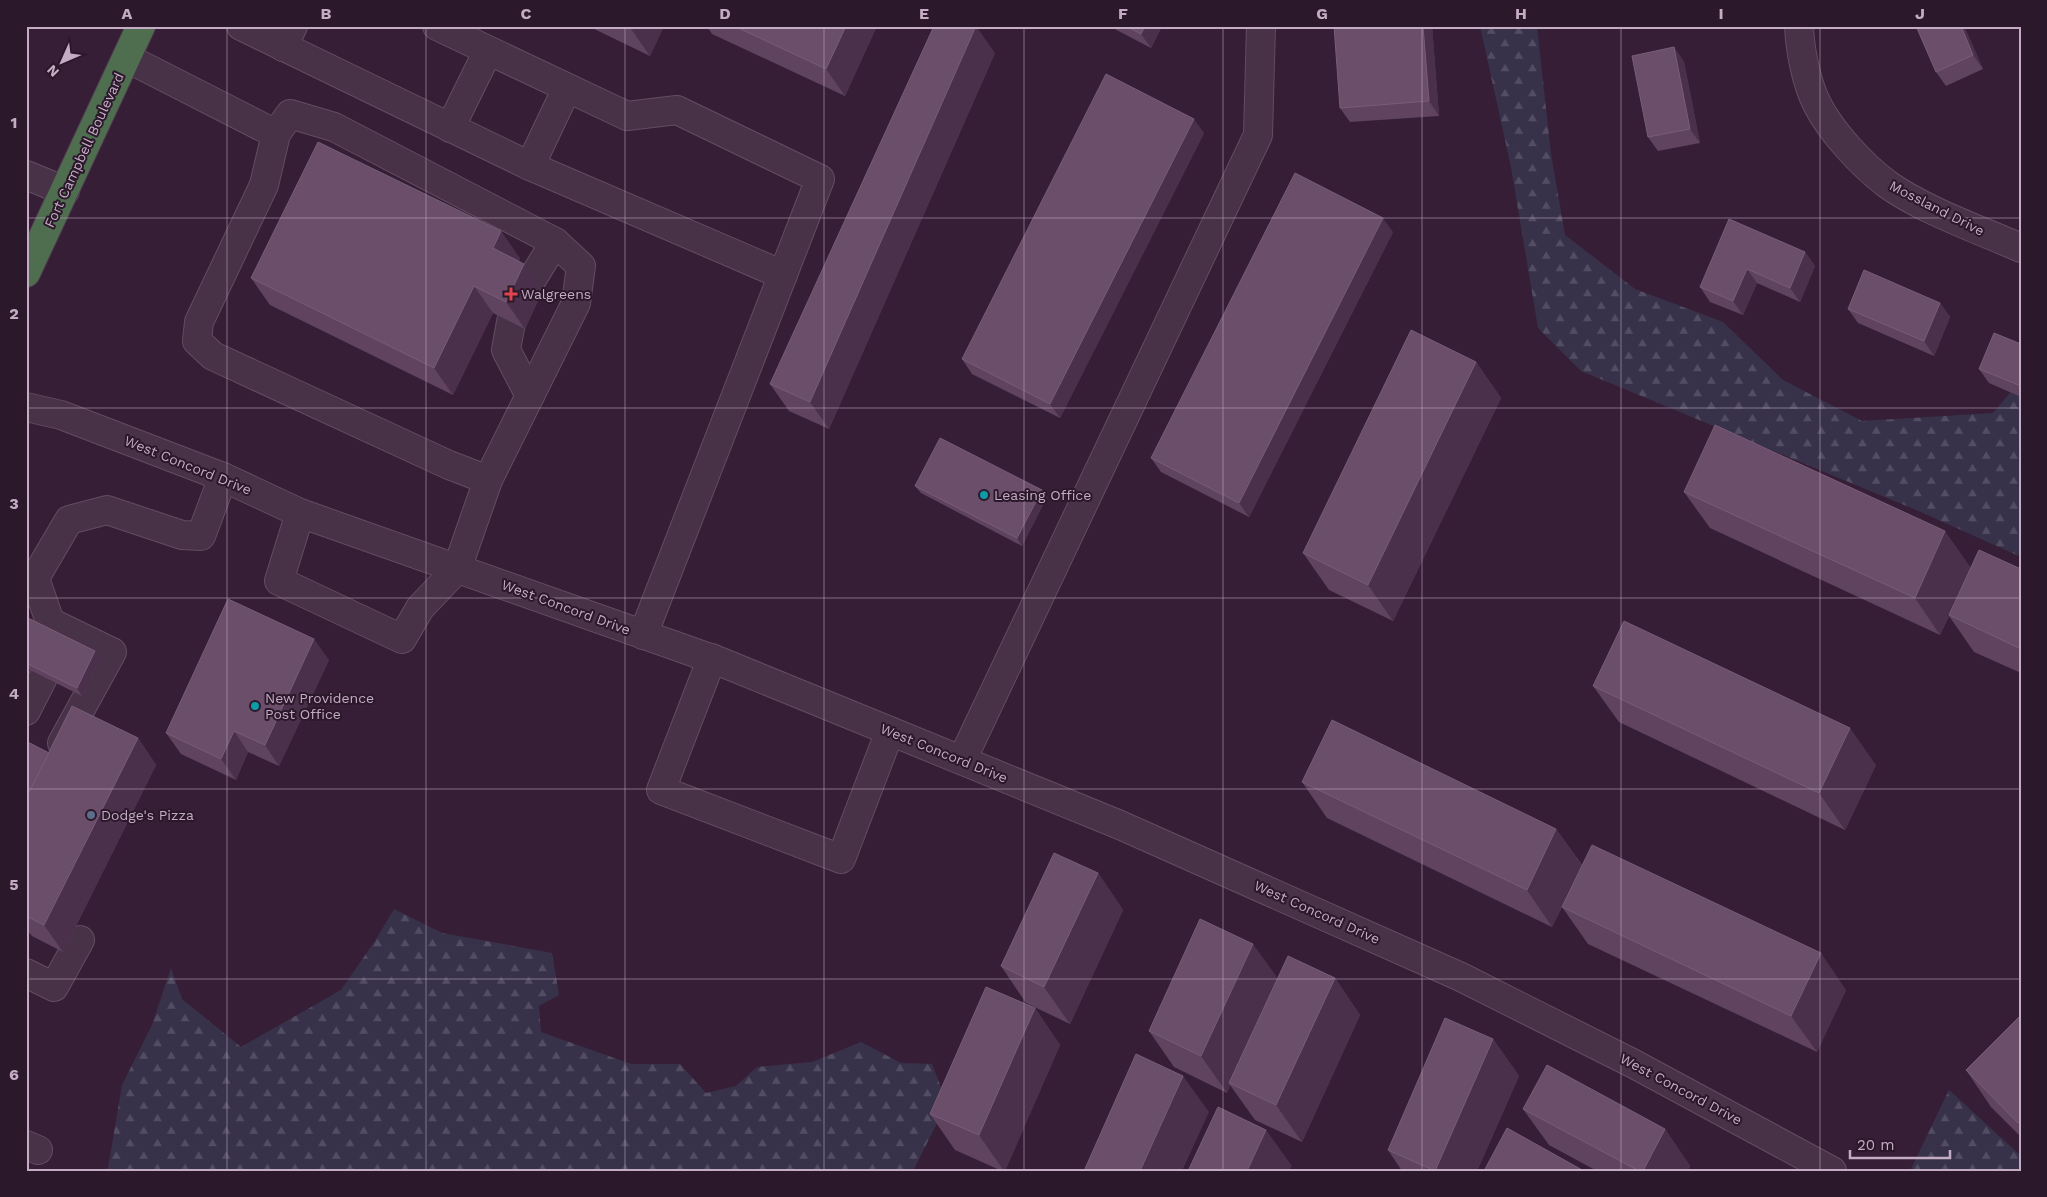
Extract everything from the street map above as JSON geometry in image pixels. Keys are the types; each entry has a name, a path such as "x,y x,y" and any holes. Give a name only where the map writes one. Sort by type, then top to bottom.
{"highway":[{"name":"Fort Campbell Boulevard","path":"26,273 142,26"}],"street":[{"path":"240,26 288,37 450,128 530,166 784,275"},
{"path":"437,26 627,116 677,110 820,179 643,634"},
{"path":"962,760 1258,135 1261,26"},
{"name":"Mossland Drive","path":"1799,26 1800,50 1817,104 1852,153 1888,184 1936,211 2021,248"},
{"path":"450,128 488,51"},
{"path":"127,58 276,134"},
{"path":"530,166 567,88"},
{"path":"300,513 279,581 402,639 420,608 457,568 488,480 576,303 581,266 555,242 334,127 290,114 276,134 264,184 198,322 197,341 214,356 450,465 488,480"},
{"path":"26,175 65,191"},
{"path":"529,284 555,242"},
{"path":"511,322 506,350 530,396"},
{"name":"West Concord Drive","path":"26,407 61,416 223,477 300,513 712,658 1120,824 1461,978 1634,1064 1832,1171"},
{"path":"53,760 112,652 50,622 33,589 69,520 107,510 182,535 201,536 223,477"},
{"path":"26,711 67,630"},
{"path":"712,658 661,790 841,859 890,731"},
{"path":"26,973 54,987 80,940"}],"green space":[{"path":"1480,26 1537,26 1551,154 1565,235 1635,289 1723,322 1783,380 1862,421 1993,413 2021,380 2021,557 1921,512 1581,371 1538,328 1511,167"},
{"path":"394,909 442,933 552,953 559,995 539,1006 541,1032 631,1064 680,1064 706,1093 736,1086 757,1067 812,1062 861,1042 901,1063 932,1064 947,1103 913,1171 102,1171 108,1168 122,1085 152,1025 171,968 182,999 241,1047 341,990 375,941"},
{"path":"1949,1090 2021,1156 2021,1171 1910,1171"}],"building":[{"path":"734,26 846,26 826,69"},
{"path":"934,26 976,26 810,402 770,384"},
{"path":"1126,26 1145,26 1141,34"},
{"path":"1334,26 1423,26 1429,101 1340,108"},
{"path":"1916,26 1961,26 1973,55 1936,72"},
{"path":"1674,47 1690,129 1648,137 1632,56"},
{"path":"1106,74 1194,119 1050,404 962,359"},
{"name":"Walgreens","path":"318,142 501,231 493,248 524,264 506,302 474,286 434,368 251,278"},
{"path":"1295,173 1383,218 1239,503 1151,458"},
{"path":"1729,219 1805,252 1790,288 1747,269 1733,301 1700,287"},
{"path":"1864,270 1940,303 1924,341 1848,309"},
{"path":"1411,330 1476,362 1368,585 1303,553"},
{"path":"1994,333 2021,344 2021,386 1979,369"},
{"path":"1715,425 1945,531 1915,598 1684,492"},
{"name":"Leasing Office","path":"940,438 1042,490 1017,538 915,486"},
{"path":"1979,550 2021,569 2021,649 1949,615"},
{"name":"New Providence Post Office","path":"228,599 314,639 265,745 234,731 221,759 166,733"},
{"path":"26,617 95,651 77,688 26,663"},
{"path":"1624,621 1850,728 1819,793 1593,686"},
{"path":"72,706 138,738 44,925 26,916 26,798"},
{"path":"1332,720 1556,829 1527,890 1302,782"},
{"path":"26,741 49,753 26,798"},
{"path":"1592,845 1821,953 1791,1016 1562,907"},
{"path":"1054,853 1098,873 1044,987 1001,966"},
{"path":"1200,919 1253,944 1201,1056 1149,1031"},
{"path":"1288,956 1335,978 1276,1105 1229,1083"},
{"path":"986,987 1035,1008 979,1135 930,1114"},
{"path":"2021,1015 2021,1120 2018,1123 1966,1070"},
{"path":"1445,1018 1493,1039 1435,1171 1388,1150"},
{"path":"1136,1054 1183,1076 1140,1171 1084,1171"},
{"path":"1547,1065 1665,1129 1643,1171 1639,1171 1523,1109"},
{"path":"1218,1107 1266,1130 1247,1171 1188,1171"},
{"path":"1507,1128 1584,1171 1484,1171"}],"place":[{"name":"Walgreens","path":"511,294"},
{"name":"Leasing Office","path":"984,495"},
{"name":"New Providence Post Office","path":"255,706"},
{"name":"Dodge's Pizza","path":"91,815"}]}
